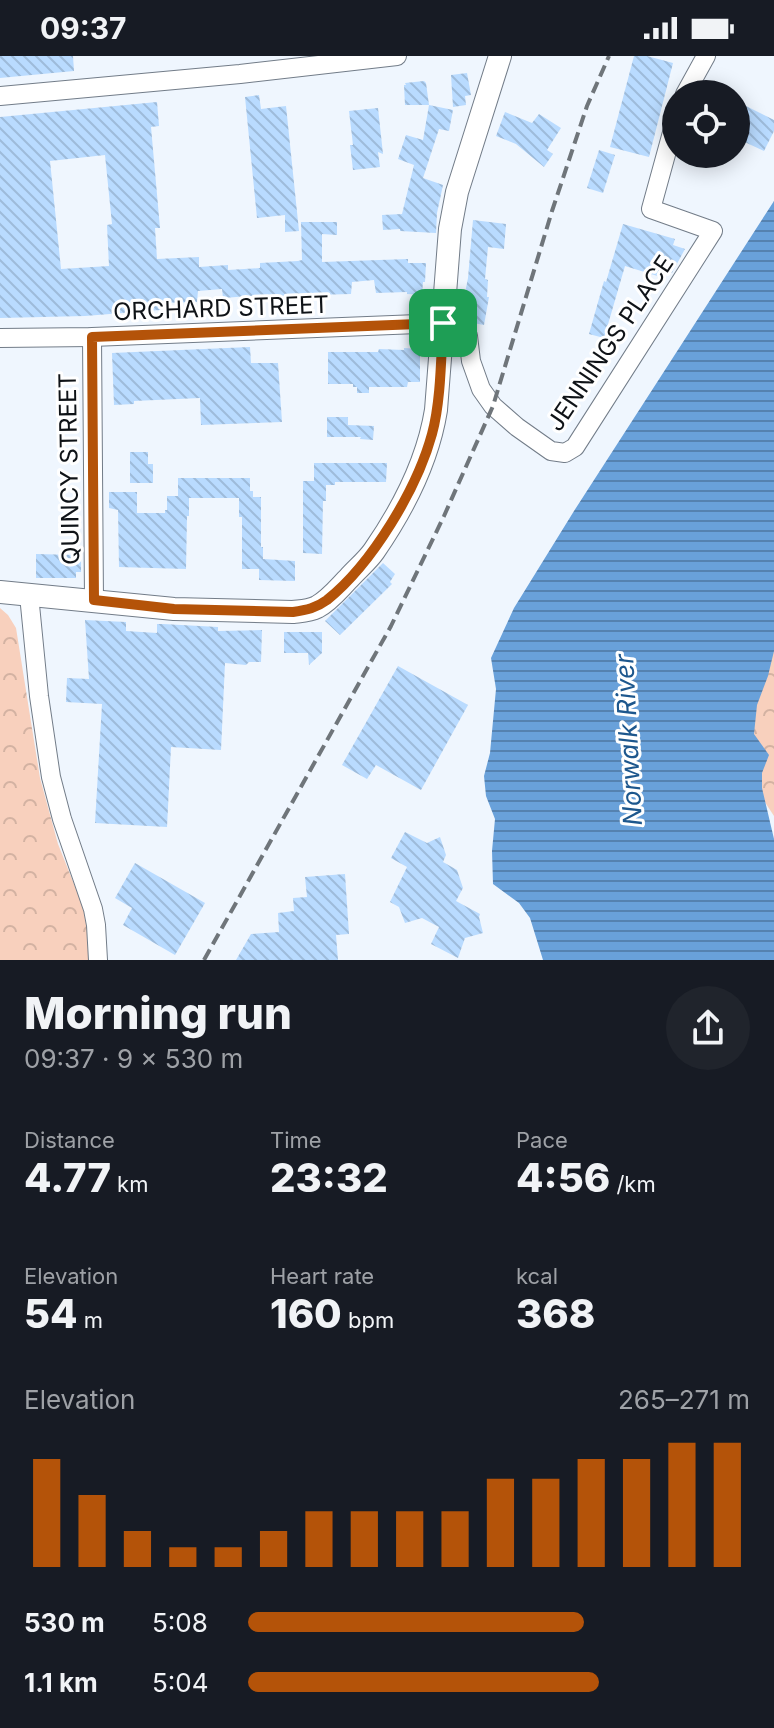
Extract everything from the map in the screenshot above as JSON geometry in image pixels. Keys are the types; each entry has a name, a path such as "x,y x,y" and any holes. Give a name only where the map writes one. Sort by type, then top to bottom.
{"main road":[{"path":"0,592 174,609 309,610 327,600 373,553 403,503 433,432 453,211 500,56"}],"street":[{"path":"0,96 240,65 397,56"},
{"path":"693,80 706,56"},
{"name":"JENNINGS PLACE","path":"443,323 463,330 468,336 471,361 481,389 493,406 551,451 565,453 575,447 713,231 651,209 662,168"},
{"name":"ORCHARD STREET","path":"0,338 443,323"},
{"name":"QUINCY STREET","path":"92,337 94,600"},
{"path":"29,595 51,777 93,909 98,960"}],"green space":[{"path":"0,608 16,628 40,778 58,844 84,909 90,960 0,960"},
{"path":"774,620 774,816 753,784 747,726"}],"water":[{"name":"Norwalk River","path":"774,201 774,651 757,705 754,734 769,755 762,773 762,788 774,839 774,960 543,960 530,918 519,903 493,884 495,819 486,796 484,776 490,753 496,689 491,658 514,608 574,511"}],"building":[{"path":"0,56 73,56 74,71 0,78"},
{"path":"634,56 673,63 669,80 662,80 662,106 649,157 610,147"},
{"path":"467,73 471,95 465,96 466,105 453,107 451,75"},
{"path":"424,81 429,105 405,105 405,83"},
{"path":"259,95 261,109 286,106 299,231 285,232 285,215 257,218 245,97"},
{"path":"157,102 159,126 151,127 160,228 155,228 157,259 199,257 199,267 228,265 228,270 260,268 260,263 298,261 302,260 301,222 337,222 337,235 322,234 322,262 408,259 408,263 426,263 422,295 376,293 374,280 352,282 351,294 223,298 222,289 198,291 197,302 160,303 160,310 0,318 0,117","holes":["105,155 112,224 107,225 109,266 61,269 50,161"]},
{"path":"429,105 453,110 449,131 439,129 423,178 443,185 436,233 383,230 382,215 402,214 414,165 398,159 406,135 423,140"},
{"path":"378,108 383,154 378,152 380,167 353,170 349,111"},
{"path":"750,108 774,120 774,131 764,151 750,144"},
{"path":"505,112 532,123 539,114 561,128 547,150 553,154 544,167 516,144 496,136"},
{"path":"599,150 615,155 603,193 587,188"},
{"path":"473,220 506,224 504,249 488,247 485,279 488,280 489,297 484,325 473,323 468,319 469,314 461,313 468,278"},
{"path":"623,224 675,239 673,245 685,249 672,273 666,271 664,278 625,266 604,338 589,334"},
{"path":"250,347 251,363 278,363 282,422 201,425 200,398 114,405 112,353"},
{"path":"379,349 420,349 420,382 408,382 407,387 369,387 369,393 357,393 357,387 353,384 328,384 328,352 378,352"},
{"path":"327,417 348,417 348,425 374,426 373,440 327,437"},
{"path":"130,452 148,452 148,464 153,464 153,483 130,483"},
{"path":"314,463 387,463 386,482 335,482 335,485 326,485 322,554 303,553 303,481 314,481"},
{"path":"178,478 250,478 253,497 261,497 263,559 295,561 295,581 259,580 259,569 242,569 239,498 189,498 186,569 119,567 118,510 109,508 109,492 137,492 137,513 165,513 167,496 178,496"},
{"path":"36,554 76,555 76,560 81,561 81,572 76,572 76,578 36,578"},
{"path":"383,563 395,574 390,582 392,584 340,635 325,621"},
{"path":"85,620 126,622 126,631 157,633 157,624 218,627 218,631 262,630 261,662 246,665 225,663 221,750 171,747 167,827 95,823 102,704 66,702 67,678 89,679"},
{"path":"284,632 322,632 322,653 309,665 308,653 284,653"},
{"path":"398,666 468,705 421,790 376,765 367,779 342,765"},
{"path":"405,832 427,843 440,837 446,855 443,862 457,870 463,888 456,901 480,914 483,933 465,938 458,958 431,944 439,927 422,918 405,923 399,907 390,902 407,867 391,858"},
{"path":"135,863 205,903 175,955 123,925 132,908 115,898"},
{"path":"345,874 349,934 336,935 338,960 236,960 251,934 279,932 278,913 294,911 293,898 307,897 305,877"}],"railway":[{"path":"204,960 391,626 444,516 493,406 552,211 587,106 609,56"}],"route":[{"path":"443,323 436,410 426,453 403,503 373,553 327,600 309,610 293,612 174,609 94,600 92,337 443,323"}]}
